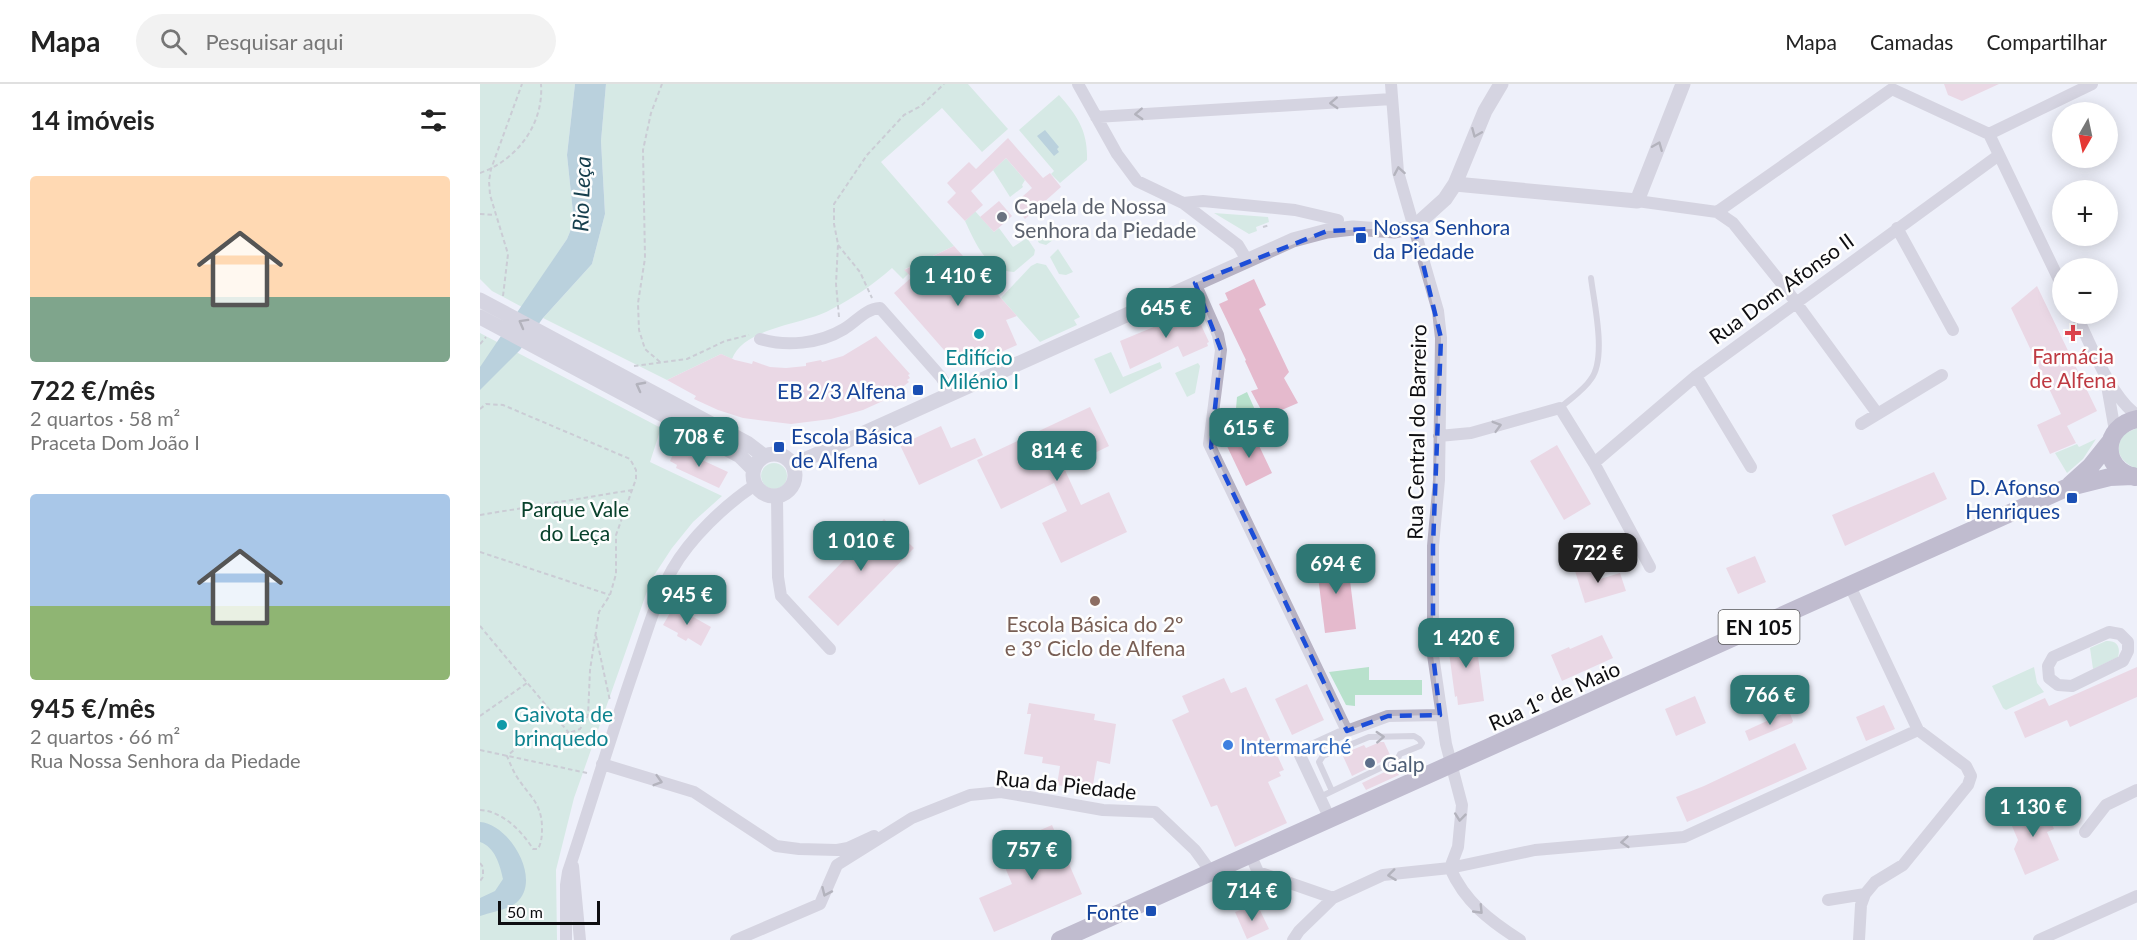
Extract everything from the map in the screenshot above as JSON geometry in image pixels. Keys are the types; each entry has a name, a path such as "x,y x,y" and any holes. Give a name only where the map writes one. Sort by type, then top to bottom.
{"main road":[{"name":"EN 105","path":"2135,477 2117,468 2112,460 2113,437 2128,421 2137,417"},
{"name":"Rua 1º de Maio","path":"2066,488 2090,467 2113,437"},
{"name":"Rua 1º de Maio","path":"1060,940 2066,488 2110,477 2135,477"}],"street":[{"path":"1078,84 1117,154 1137,181 1183,203 1238,245 1246,260"},
{"name":"Rua Central do Barreiro","path":"1391,84 1398,172 1438,311 1441,338 1439,480 1433,556 1433,655 1443,768 1462,805 1458,847 1450,868"},
{"path":"793,465 1293,240 1327,231 1353,228 1395,231 1414,227 1445,199 1455,184 1485,111 1501,84"},
{"path":"1637,201 1683,84"},
{"path":"1989,134 2092,84"},
{"path":"1718,212 1891,87 1989,134 2052,265"},
{"path":"1096,117 1392,99"},
{"name":"Rua Dom Afonso II","path":"1594,463 1696,376 1999,155"},
{"path":"1455,184 1637,201 1718,212 1733,223 1796,301 1877,413"},
{"path":"1183,203 1203,201 1296,210 1338,220"},
{"path":"1897,228 1953,330"},
{"path":"1195,283 1218,334 1221,350 1209,444 1347,731"},
{"path":"481,306 740,456 753,469"},
{"path":"760,339 777,344 810,341 842,330 869,310 882,309 951,393"},
{"path":"2081,324 2103,370 2126,405 2137,417"},
{"path":"559,351 747,443 764,456"},
{"path":"2103,370 2114,416 2113,437"},
{"path":"1861,424 1942,375"},
{"path":"1696,376 1751,467"},
{"path":"1439,436 1471,433 1560,408 1594,463 1650,567"},
{"path":"772,453 780,454 788,458 793,465 796,473 795,481 785,494 777,497 768,496 755,485 753,469 764,456 772,453"},
{"path":"566,940 566,885 572,859 659,596 673,568 692,541 755,485"},
{"path":"777,497 778,569 782,596 830,649"},
{"path":"1850,586 1918,730 1966,766 1971,776 1968,785 1903,865 1875,882 1865,894 1859,940"},
{"path":"2109,632 2133,640 2123,661 2072,686 2058,686 2049,678 2048,666 2053,657 2109,632"},
{"path":"1330,819 1299,753 1347,731 1388,716 1440,715"},
{"path":"1293,940 1299,931 1333,898 1383,875 1450,868 1535,850 1684,837 1918,730"},
{"path":"600,769 694,792 776,846 837,850 848,848 897,826"},
{"path":"2085,832 2106,805 2137,790"},
{"name":"Rua da Piedade","path":"897,826 970,795 1001,792 1103,810 1155,812 1195,850 1211,872"},
{"path":"736,940 820,904 837,865 897,826"},
{"path":"799,849 811,855 835,860 837,865"},
{"path":"1250,854 1258,872 1333,898"},
{"path":"572,859 580,940"},
{"path":"1450,868 1456,884 1480,912 1520,940"},
{"path":"1828,900 1865,894"},
{"path":"2039,940 2137,896"}],"lane":[{"path":"1560,408 1591,380 1598,368 1597,329 1590,278"},
{"path":"1332,791 1319,762 1323,756 1370,737 1414,736 1419,739 1422,743 1420,746 1400,754 1397,760"},
{"path":"1320,797 1397,760 1443,768"}],"path":[{"path":"503,297 508,254 495,215 489,182 491,169 522,84"},
{"path":"480,173 491,169 518,149 535,124 542,95 541,84"},
{"path":"660,362 645,349 639,330 638,303 645,258 644,150 651,113 662,84"},
{"path":"842,330 837,309 838,244 833,212 837,198 867,155 904,115 921,106 944,84"},
{"path":"480,213 495,215"},
{"path":"1263,227 1270,225"},
{"path":"838,244 860,272 868,293 878,308"},
{"path":"626,367 687,359 725,341 749,335 760,339"},
{"path":"480,344 486,337"},
{"path":"480,409 486,404 503,405 630,459 636,470 636,479 616,536 616,574 610,595 599,612 590,670 588,716 580,729 569,733 529,736 507,756"},
{"path":"480,515 632,490"},
{"path":"480,552 610,595"},
{"path":"480,626 569,733"},
{"path":"595,633 608,695 612,707 619,712"},
{"path":"480,716 527,683"},
{"path":"480,750 600,769"},
{"path":"480,810 488,810 500,816 516,828 533,849 538,849 541,844 541,812 535,800 517,777 507,756"},
{"path":"480,863 484,872 480,880"}],"highlighted area":[{"path":"1414,227 1441,338 1433,546 1433,655 1440,715 1388,716 1347,731 1211,447 1221,350 1195,283 1327,231"}],"green space":[{"path":"480,84 575,84 567,155 574,222 567,239 522,307 492,291 480,279"},
{"path":"606,84 968,84 1008,129 982,152 942,108 881,162 954,246 905,269 908,274 903,279 892,268 862,291 830,310 761,333 739,348 732,359 721,354 667,380 543,318 592,264 605,214 601,141"},
{"path":"1059,95 1072,110 1080,125 1087,150 1087,160 1060,183 1051,174 1054,171 1019,130"},
{"path":"1006,158 1025,180 1023,187 1010,197 993,170"},
{"path":"975,211 994,232 999,228 1013,247 1027,238 1035,250 1034,255 1014,272 996,267 983,254 965,221"},
{"path":"1214,213 1268,217 1269,222 1256,227 1257,231 1249,234"},
{"path":"1042,225 1053,240 1046,245 1039,243 1033,232"},
{"path":"1058,249 1073,272 1066,275 1059,274 1050,257"},
{"path":"1037,263 1046,265 1080,317 1074,320 1077,325 1040,342 1001,298 1031,266"},
{"name":"Parque Vale do Leça","path":"480,333 661,428 650,462 722,496 693,522 651,580 574,798 556,870 557,940 480,940"},
{"path":"1111,352 1123,377 1160,362 1162,368 1110,394 1094,359"},
{"path":"1198,363 1200,366 1195,393 1187,397 1175,373"},
{"path":"1247,392 1256,412 1235,420 1237,397"},
{"path":"2137,428 2137,469 2126,463 2120,455 2119,445 2124,434"},
{"path":"2096,439 2083,459 2067,473 2055,453 2077,444 2079,447"},
{"path":"774,463 783,467 787,476 783,485 774,489 765,485 761,476 765,467"},
{"path":"2106,641 2117,645 2118,657 2093,669 2090,648"},
{"path":"1369,667 1369,680 1422,680 1422,695 1355,695 1355,706 1346,705 1329,672"},
{"path":"2034,667 2037,683 2044,692 2006,710 2003,708 1992,686"}],"water":[{"name":"Rio Leça","path":"575,84 606,84 601,141 605,214 592,264 543,318 520,350 480,390 480,367 567,239 574,222 567,155"},
{"path":"1045,130 1059,147 1057,149 1059,152 1054,156 1037,136"},
{"path":"480,822 491,825 502,832 512,843 524,868 526,881 523,893 516,903 480,916 480,898 495,891 503,879 493,852 480,842"}],"building":[{"path":"1944,84 1999,84 1962,101 1948,95"},
{"path":"1008,138 1043,178 1050,173 1061,187 1025,219 1013,205 1032,188 1006,158 971,191 983,205 965,221 947,202 956,193 947,183 969,162 976,169"},
{"path":"999,201 1012,216 994,232 980,217"},
{"path":"954,246 1017,316 1006,320 1017,345 983,360 982,357 977,359 976,356 962,366 960,364 958,366 894,293 912,277 904,270"},
{"path":"1254,279 1266,305 1259,309 1289,372 1284,378 1298,403 1265,417 1251,391 1258,389 1219,304 1228,300 1225,293"},
{"path":"2037,286 2052,317 2052,324 2055,324 2097,411 2067,426 2076,443 2050,454 2037,425 2061,414 2011,308"},
{"path":"1185,310 1189,316 1196,314 1209,342 1208,346 1183,357 1178,346 1130,369 1120,341 1156,326 1155,324"},
{"path":"876,336 910,374 907,380 909,382 885,400 863,410 831,419 791,424 743,418 694,399 696,396 667,380 721,354 735,360 752,364 753,361 770,367 806,366 806,363 821,360 822,362 843,356"},
{"path":"1090,407 1109,446 1064,468 1081,505 1109,492 1127,532 1061,563 1042,523 1067,511 1054,483 1001,509 977,460"},
{"path":"941,426 951,448 975,438 983,455 919,485 900,445"},
{"path":"1253,433 1272,473 1246,486 1225,442 1242,435 1244,438"},
{"path":"1557,445 1591,504 1564,520 1530,461"},
{"path":"676,448 728,472 719,488 676,468 677,465 670,461"},
{"path":"1934,472 1947,499 1845,546 1832,515"},
{"path":"884,519 914,548 838,626 808,597"},
{"path":"1347,556 1356,629 1325,633 1316,560"},
{"path":"1755,556 1766,582 1738,594 1726,568"},
{"path":"1596,565 1600,579 1620,573 1626,591 1585,603 1575,571"},
{"path":"674,606 711,627 701,646 688,638 686,641 677,636 678,633 663,625"},
{"path":"1475,634 1484,701 1458,705 1448,645 1451,645 1450,637"},
{"path":"1602,635 1613,658 1562,681 1551,655"},
{"path":"2137,667 2137,697 2070,727 2067,720 2025,738 2014,712 2045,698 2049,706"},
{"name":"Intermarché","path":"1224,678 1231,693 1246,687 1284,770 1279,772 1281,776 1268,782 1287,823 1235,847 1217,805 1211,807 1172,720 1189,712 1182,696"},
{"path":"1307,684 1324,720 1292,735 1275,699"},
{"path":"1695,696 1706,723 1676,736 1665,709"},
{"path":"1029,703 1095,714 1094,720 1116,724 1110,764 1097,761 1092,791 1057,785 1060,766 1042,763 1043,757 1024,754 1031,714 1027,714"},
{"path":"1884,705 1895,729 1866,741 1856,717"},
{"path":"1789,711 1792,723 1749,741 1745,731"},
{"path":"1384,742 1391,757 1352,776 1342,754 1364,745 1366,748"},
{"path":"1795,743 1807,769 1687,822 1676,797"},
{"path":"1395,767 1399,775 1366,790 1362,783"},
{"path":"2042,801 2054,829 2047,832 2059,860 2025,875 2014,849 2018,840 2008,817"},
{"path":"1052,825 1082,894 994,932 979,898 1012,884 1002,860 1020,853 1015,841"},
{"path":"1258,906 1269,929 1247,939 1235,912"}],"place":[{"name":"Capela de Nossa Senhora da Piedade","path":"1002,217"},
{"name":"Nossa Senhora da Piedade","path":"1361,238"},
{"name":"Farmácia de Alfena","path":"2073,333"},
{"name":"Edifício Milénio I","path":"979,334"},
{"name":"EB 2/3 Alfena","path":"918,390"},
{"name":"Escola Básica de Alfena","path":"779,447"},
{"name":"D. Afonso Henriques","path":"2072,498"},
{"name":"Escola Básica do 2º e 3º Ciclo de Alfena","path":"1095,601"},
{"name":"Gaivota de brinquedo","path":"502,725"},
{"name":"Intermarché","path":"1228,745"},
{"name":"Galp","path":"1370,763"},
{"name":"Fonte","path":"1151,911"}]}
